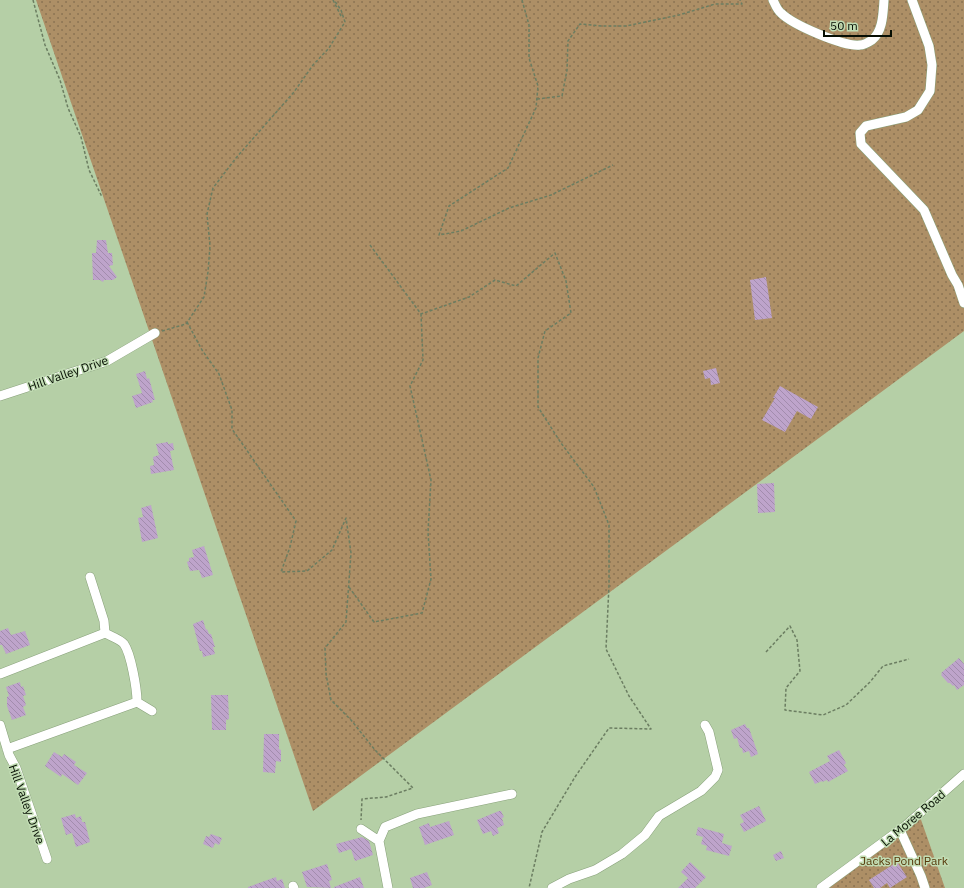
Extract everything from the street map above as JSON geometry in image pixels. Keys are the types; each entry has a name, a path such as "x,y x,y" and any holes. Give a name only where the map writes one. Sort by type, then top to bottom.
{"street":[{"path":"773,0 780,13 804,27 827,38 850,45 862,45 872,40 881,28 884,0"},
{"path":"912,0 929,46 932,65 930,91 918,110 906,118 866,126 860,133 860,144 924,210 952,275 958,285 964,303"},
{"name":"Hill Valley Drive","path":"0,396 107,361 155,333"},
{"path":"90,577 104,621 105,632"},
{"path":"105,632 123,643 128,654 137,693 137,702"},
{"path":"0,674 105,632"},
{"path":"137,702 152,711"},
{"path":"7,749 137,702"},
{"name":"Hill Valley Drive","path":"0,725 7,749 16,768 47,859"},
{"path":"552,888 595,870 622,854 645,835 659,816 701,790 715,777 718,770 709,732 705,725"},
{"name":"La Moree Road","path":"821,888 900,830 964,774"},
{"path":"388,888 379,841 385,827 417,814 512,794"},
{"path":"361,829 379,841"},
{"path":"900,830 922,876 925,888"}],"path":[{"path":"33,0 45,45 60,80 68,108 81,137 89,170 102,198"},
{"path":"155,333 186,324 204,297 210,246 207,214 213,188 236,158 294,92 313,65 329,48 345,22 333,0"},
{"path":"522,0 529,25 529,58 538,86 536,108 508,168 450,206 439,236 461,231 509,208 551,195 613,165"},
{"path":"537,99 562,96 568,42 580,24 626,26 679,15 715,4 742,4 740,0"},
{"path":"348,586 374,622 422,613 431,579 428,532 430,480 410,386 423,360 421,314 370,245"},
{"path":"421,314 469,297 495,280 516,286 555,253 566,281 570,313 545,331 538,358 538,407 561,443 594,487 609,525 609,585 606,649 628,696 651,729 609,728 575,777 542,832 529,888"},
{"path":"187,322 202,350 219,374 232,410 232,429 296,521 290,547 281,572 307,571 332,550 346,518 351,553 346,622 324,648 326,674 331,700 351,720 375,750 413,788 386,797 362,799 361,829"},
{"path":"766,652 790,626 797,640 800,671 786,688 786,710 823,715 846,705 870,682 883,666 909,659"}],"green space":[{"path":"36,0 964,0 964,331 313,811"},
{"name":"Jacks Pond Park","path":"919,814 945,888 821,888"}],"building":[{"path":"97,240 106,240 108,253 112,253 113,265 109,266 117,277 113,280 104,280 103,282 100,280 93,280 92,253 96,253"},
{"path":"766,277 772,318 755,320 750,280"},
{"path":"716,368 720,383 711,385 710,378 705,379 703,371"},
{"path":"145,371 147,379 149,378 155,400 136,408 132,396 142,393 136,374"},
{"path":"780,386 818,407 811,419 797,411 785,432 762,420"},
{"path":"168,442 168,444 173,443 174,450 170,451 174,470 151,474 150,466 154,465 153,457 159,455 156,444"},
{"path":"774,483 775,512 758,513 757,484"},
{"path":"151,505 158,538 142,542 138,518 143,517 141,508"},
{"path":"204,546 213,575 202,578 199,570 190,571 187,562 189,561 189,558 194,557 192,550"},
{"path":"203,620 206,630 207,629 209,634 211,634 215,647 213,647 215,654 203,657 193,624"},
{"path":"8,628 11,635 25,631 30,645 6,654 2,645 0,645 0,631"},
{"path":"959,658 964,664 964,685 957,690 954,685 953,686 948,683 941,673"},
{"path":"20,682 26,695 23,696 26,705 23,707 26,715 12,720 7,706 7,697 9,696 6,687"},
{"path":"211,695 228,695 229,719 226,720 226,730 212,730"},
{"path":"745,724 747,728 749,728 758,754 751,757 749,751 743,753 737,738 734,739 731,730"},
{"path":"264,734 279,734 281,762 276,761 275,773 263,772"},
{"path":"839,750 846,763 844,765 848,771 828,782 827,780 815,784 809,772 830,761 827,756"},
{"path":"54,752 62,757 64,754 76,762 74,765 87,773 78,785 62,774 61,777 45,766"},
{"path":"759,806 766,821 744,832 740,824 744,822 740,815"},
{"path":"501,811 504,817 502,818 504,825 497,828 499,833 493,836 491,831 483,834 477,820"},
{"path":"75,814 76,818 81,816 82,822 85,822 90,842 76,847 72,833 66,835 61,818"},
{"path":"449,821 454,835 425,845 419,827 429,823 430,827"},
{"path":"698,827 724,834 722,843 732,846 729,856 706,850 707,846 701,844 703,837 696,835"},
{"path":"211,834 222,838 219,845 215,843 213,848 203,844 206,836 209,837"},
{"path":"362,837 369,841 373,855 355,861 351,849 339,853 336,844"},
{"path":"781,851 784,858 776,861 773,855"},
{"path":"690,862 706,877 695,888 678,888 688,878 681,872"},
{"path":"897,862 907,877 890,888 887,883 880,888 874,888 869,880"},
{"path":"327,864 332,880 329,881 331,888 307,887 302,872"},
{"path":"427,872 432,885 424,888 413,888 410,878"},
{"path":"276,877 277,881 282,879 285,888 248,888 248,887"},
{"path":"360,877 364,888 334,888 334,887"}]}
